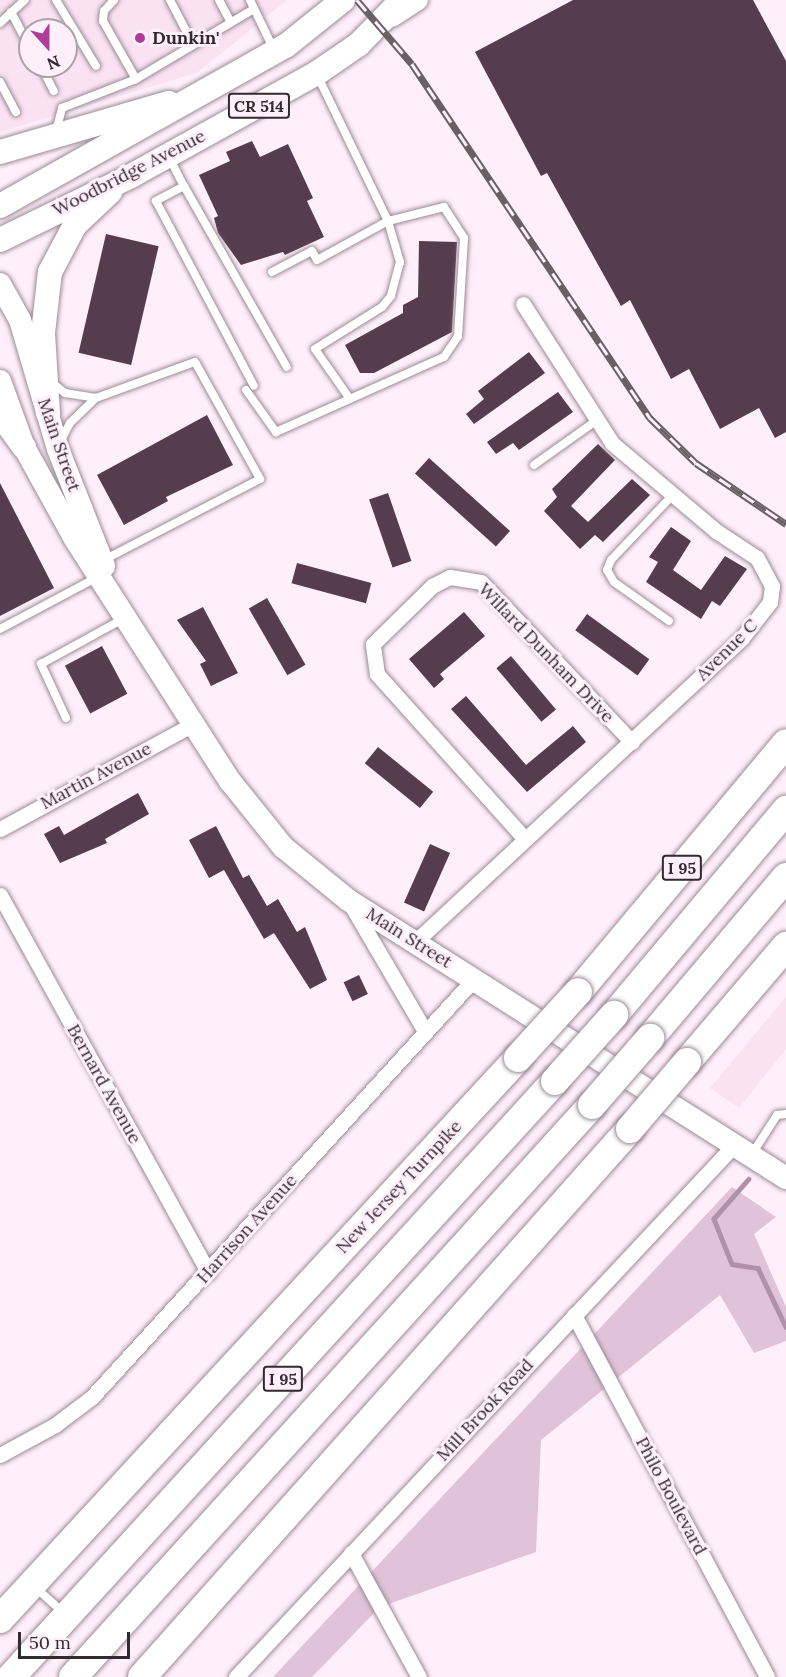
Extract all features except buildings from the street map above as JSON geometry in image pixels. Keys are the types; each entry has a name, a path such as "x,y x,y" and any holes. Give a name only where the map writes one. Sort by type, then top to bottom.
{"highway":[{"name":"New Jersey Turnpike","path":"0,1619 578,992 786,743"},
{"name":"I 95","path":"11,1677 614,1015 786,810"},
{"name":"I 95","path":"73,1677 592,1105 786,878"},
{"path":"142,1677 630,1129 786,946"}],"main road":[{"name":"Woodbridge Avenue","path":"0,206 275,52 343,0"},
{"name":"Woodbridge Avenue","path":"0,240 131,176 316,73 380,25 402,0"},
{"path":"5,148 55,137 219,85"},
{"path":"48,413 44,299 50,272 75,225 131,176"},
{"name":"Main Street","path":"0,284 20,320 58,449 101,569"},
{"name":"Main Street","path":"0,381 24,447 101,569 193,724 256,816 283,847 348,900 786,1178"},
{"path":"0,414 24,447"}],"street":[{"path":"380,25 418,0"},
{"name":"Avenue C","path":"415,942 632,742 759,619 772,586 758,558 673,495 612,443 523,304"},
{"name":"Willard Dunham Drive","path":"525,839 377,674 373,644 432,586 450,577 481,582 632,742"},
{"name":"Martin Avenue","path":"0,829 193,724"},
{"name":"Bernard Avenue","path":"0,895 208,1272"},
{"path":"348,900 425,1031"},
{"name":"Harrison Avenue","path":"0,1455 86,1402 208,1272 474,979"},
{"name":"Mill Brook Road","path":"236,1677 574,1314 743,1150"},
{"name":"Philo Boulevard","path":"574,1314 767,1677"},
{"path":"351,1553 419,1677"}],"lane":[{"path":"0,23 25,0"},
{"path":"56,0 96,66"},
{"path":"170,0 192,42"},
{"path":"219,0 230,21"},
{"path":"250,0 275,52"},
{"path":"112,1 104,21 136,79"},
{"path":"55,137 62,108 136,79 192,42 254,9"},
{"path":"11,12 18,25"},
{"path":"316,73 388,221 400,262 391,296 382,307 315,349 350,399"},
{"path":"47,78 54,91"},
{"path":"0,82 16,112"},
{"path":"168,155 287,367"},
{"path":"184,186 156,201 250,388 276,432 444,357 458,336 464,238 444,207 388,221 317,260 312,251 272,272"},
{"path":"0,629 260,479 195,362 96,398 70,423 58,449"},
{"path":"45,374 65,393 96,398"},
{"path":"534,465 597,420"},
{"path":"669,621 614,582 608,570 611,560 673,495"},
{"path":"66,718 41,664 124,611"},
{"path":"743,1150 777,1115 786,1114"},
{"path":"32,1585 67,1615"}],"shaded area":[{"path":"0,0 287,0 197,73 0,132"},
{"path":"786,997 786,1049 739,1108 710,1088"},
{"path":"732,1187 776,1217 754,1234 786,1307 786,1341 754,1353 720,1295 541,1440 536,1552 380,1607 312,1677 273,1677"}],"waterway":[{"path":"749,1179 714,1219 732,1264 758,1268 786,1327"}],"railway":[{"path":"357,0 412,64 650,418 696,463 786,524"}],"place":[{"name":"Dunkin'","path":"140,38"}]}
